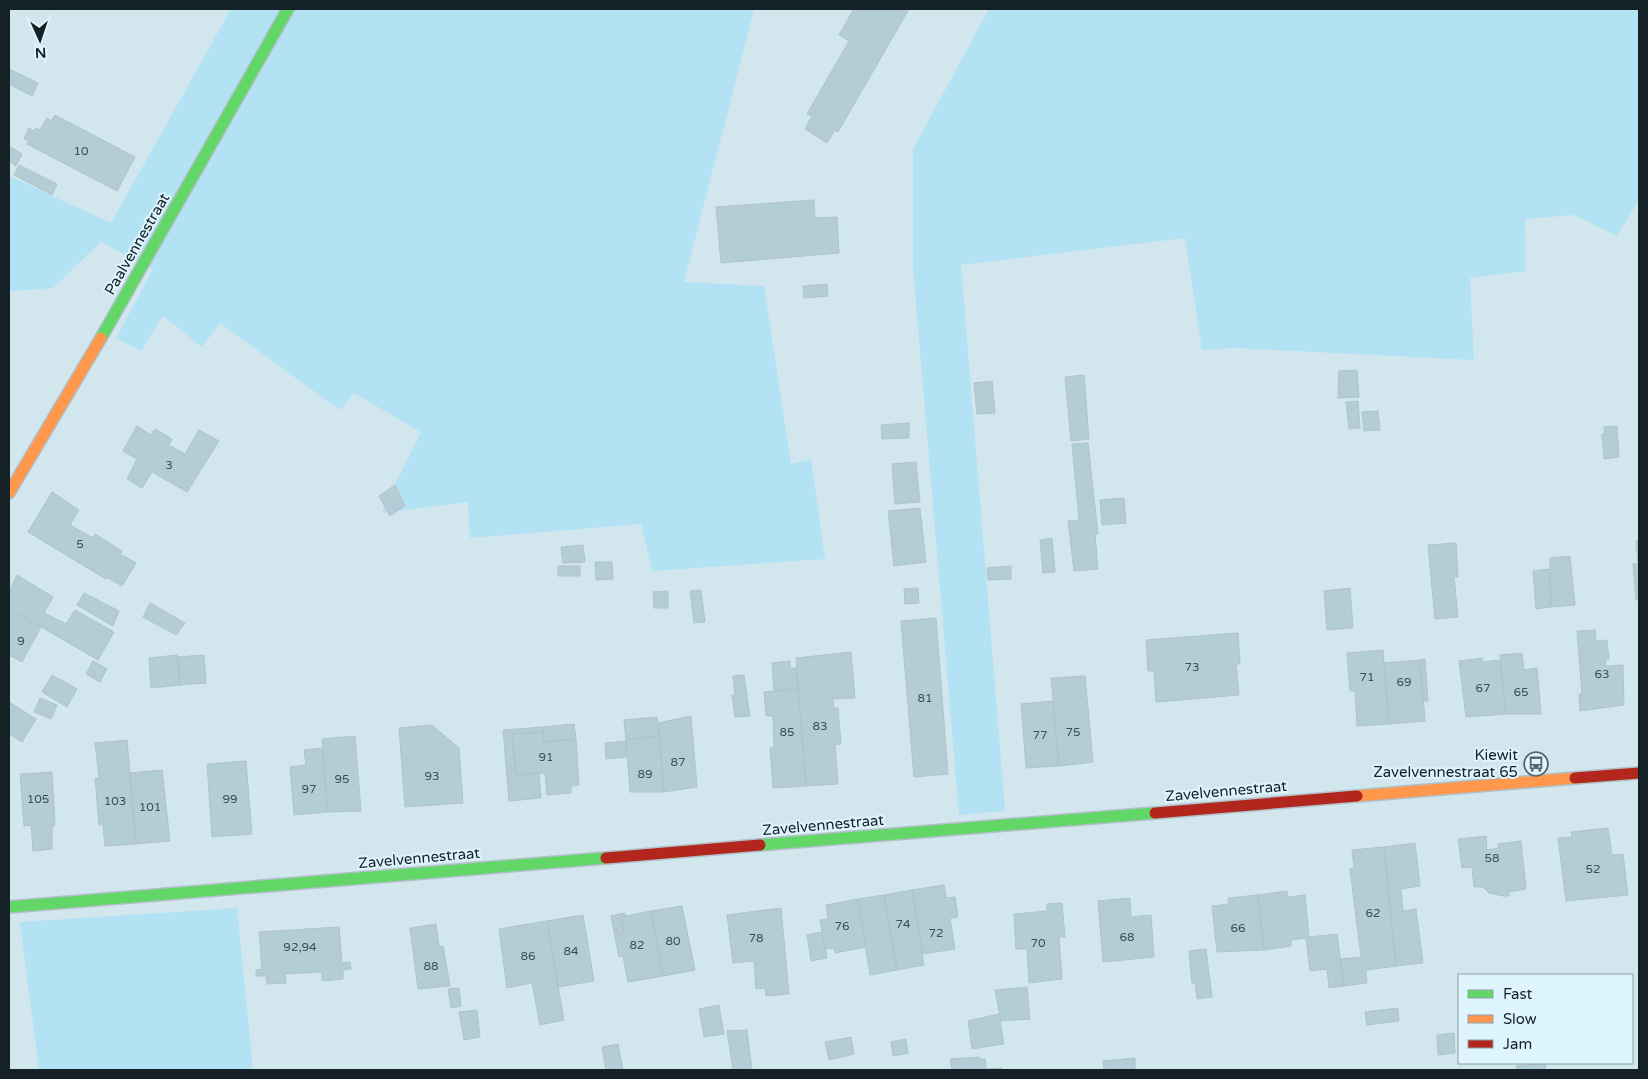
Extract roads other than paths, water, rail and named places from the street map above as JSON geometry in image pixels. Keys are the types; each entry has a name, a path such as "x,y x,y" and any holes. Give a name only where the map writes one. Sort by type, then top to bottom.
{"street":[{"name":"Paalvennestraat","path":"9,493 102,336 288,9"},
{"name":"Zavelvennestraat","path":"9,906 1639,773"}],"place":[{"name":"Kiewit Zavelvennestraat 65","path":"1536,764"}]}
